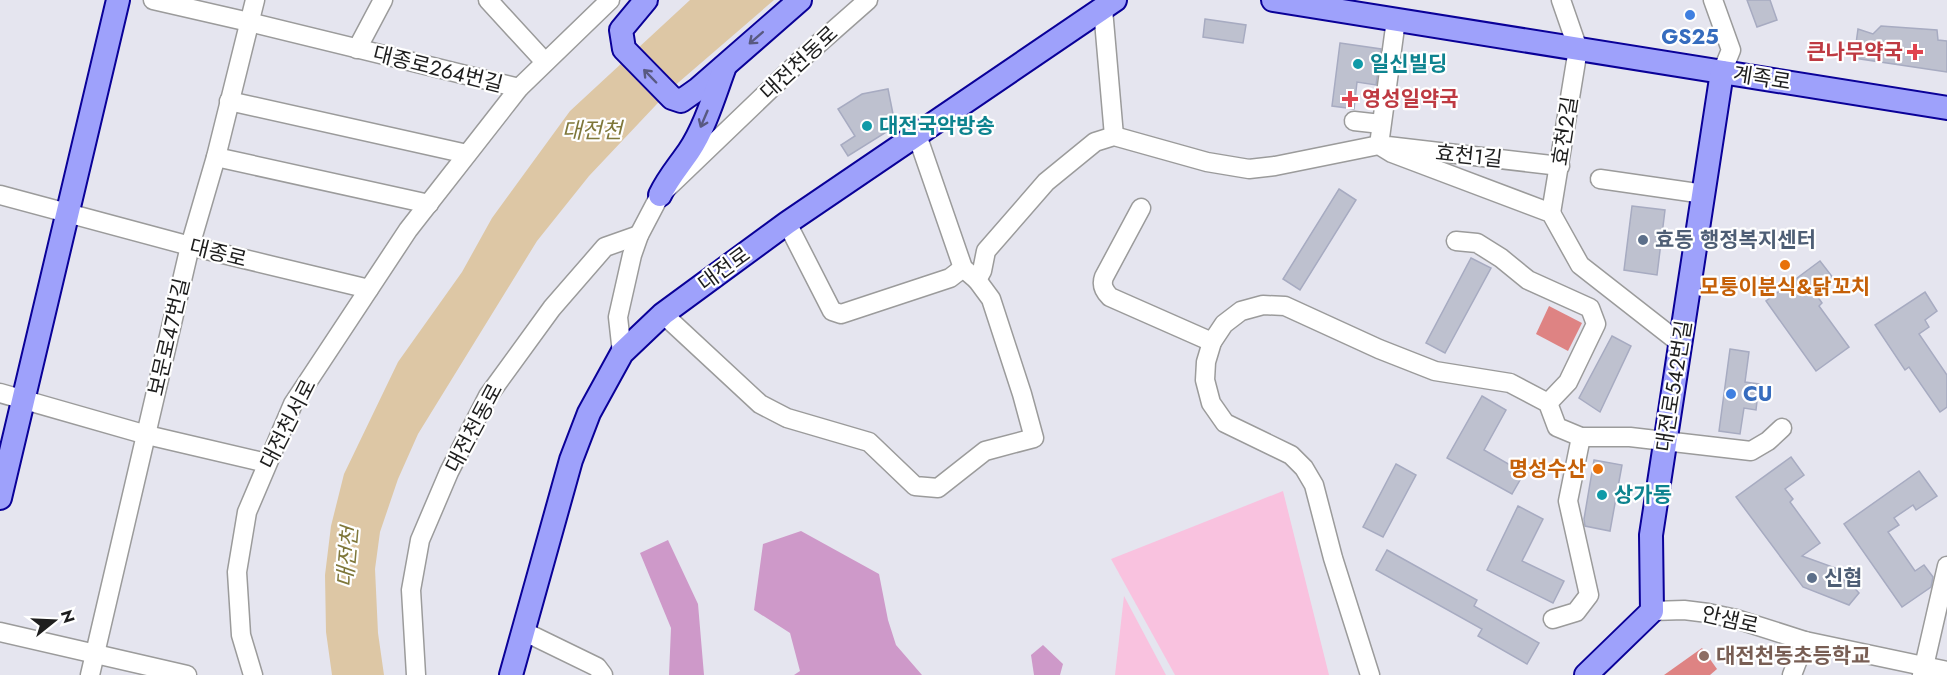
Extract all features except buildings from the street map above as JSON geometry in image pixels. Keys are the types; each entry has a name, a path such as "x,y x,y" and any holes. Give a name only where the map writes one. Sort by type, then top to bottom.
{"main road":[{"path":"0,498 118,0"},
{"path":"646,0 621,30 624,49 672,98 681,101 688,98 800,0"},
{"name":"계족로","path":"1273,0 1947,108"},
{"name":"대전로","path":"511,675 571,460 589,413 622,353 663,314 788,223 1109,4"},
{"path":"660,195 668,177 693,143 725,65"},
{"name":"대전로542번길","path":"1652,611 1651,536 1722,72"},
{"path":"1586,675 1652,611"}],"street":[{"name":"대종로264번길","path":"153,0 519,88"},
{"name":"보문로47번길","path":"90,675 190,246 216,157 255,0"},
{"name":"대종로264번길","path":"357,49 383,0"},
{"name":"대전천서로","path":"253,675 241,635 237,572 247,512 293,404 408,230 467,154 519,88 610,0"},
{"name":"대전천동로","path":"622,353 618,317 639,235 660,195 808,52 868,0"},
{"path":"1561,0 1578,49"},
{"path":"1713,0 1731,50 1722,72"},
{"path":"495,2 545,62"},
{"path":"788,223 832,310 841,314 950,278 982,271 986,251 1046,182 1095,142 1114,135 1109,4"},
{"path":"1396,20 1379,146 1392,153 1551,213 1581,265 1681,344"},
{"name":"효천2길","path":"1551,213 1578,49"},
{"path":"229,101 467,154"},
{"path":"1353,121 1382,124"},
{"path":"663,314 760,404 787,418 868,442 915,486 938,488 986,451 1034,438 991,299 970,274 917,135"},
{"name":"효천1길","path":"1114,135 1206,162 1250,169 1379,146 1560,166"},
{"path":"216,157 429,204"},
{"path":"1600,179 1704,194"},
{"name":"대종로","path":"0,195 190,246 369,289"},
{"path":"1141,208 1104,276 1102,282 1105,291 1110,297 1212,342"},
{"name":"대전천동로","path":"416,675 411,590 420,540 449,472 488,396 552,308 605,247 639,235"},
{"path":"1456,241 1477,243 1501,258 1528,280 1590,308 1596,324 1568,382 1548,403"},
{"path":"1370,675 1333,558 1314,485 1304,468 1291,455 1225,423 1211,403 1205,380 1206,362 1212,342 1224,324 1242,311 1263,305 1285,306 1378,349 1435,371 1510,383 1548,403 1557,427 1581,437 1630,437 1751,451 1768,441 1782,428"},
{"path":"0,393 147,435 267,463"},
{"path":"1553,619 1576,612 1589,595 1568,501 1581,437"},
{"path":"1923,671 1947,566"},
{"name":"안샘로","path":"1652,611 1684,610 1708,613 1923,671 1947,671"},
{"path":"523,631 597,667 603,675"},
{"path":"0,632 187,675"},
{"path":"1792,675 1805,641"}],"shaded area":[{"path":"1549,306 1582,323 1568,351 1536,334"},
{"path":"1283,491 1329,675 1175,675 1111,559"},
{"path":"801,531 879,574 888,620 896,645 922,675 794,675 800,671 790,633 754,610 763,544"},
{"path":"668,540 698,604 704,675 669,675 671,628 640,553"},
{"path":"1124,596 1166,675 1115,675"},
{"path":"1043,645 1063,664 1060,675 1034,675 1031,655"},
{"path":"1702,648 1717,669 1710,675 1664,675"}],"water":[{"name":"대전천","path":"690,0 774,0 672,88 589,176 537,241 418,434 398,479 380,532 375,569 378,633 384,675 332,675 326,632 325,575 331,526 344,474 398,362 462,272 492,218 570,111"}],"place":[{"name":"GS25","path":"1690,15"},
{"name":"큰나무약국","path":"1915,52"},
{"name":"일신빌딩","path":"1358,64"},
{"name":"영성일약국","path":"1350,99"},
{"name":"대전국악방송","path":"867,126"},
{"name":"효동 행정복지센터","path":"1643,240"},
{"name":"모퉁이분식&닭꼬치","path":"1785,265"},
{"name":"CU","path":"1731,394"},
{"name":"명성수산","path":"1598,469"},
{"name":"상가동","path":"1602,495"},
{"name":"신협","path":"1812,578"},
{"name":"대전천동초등학교","path":"1704,656"}]}
